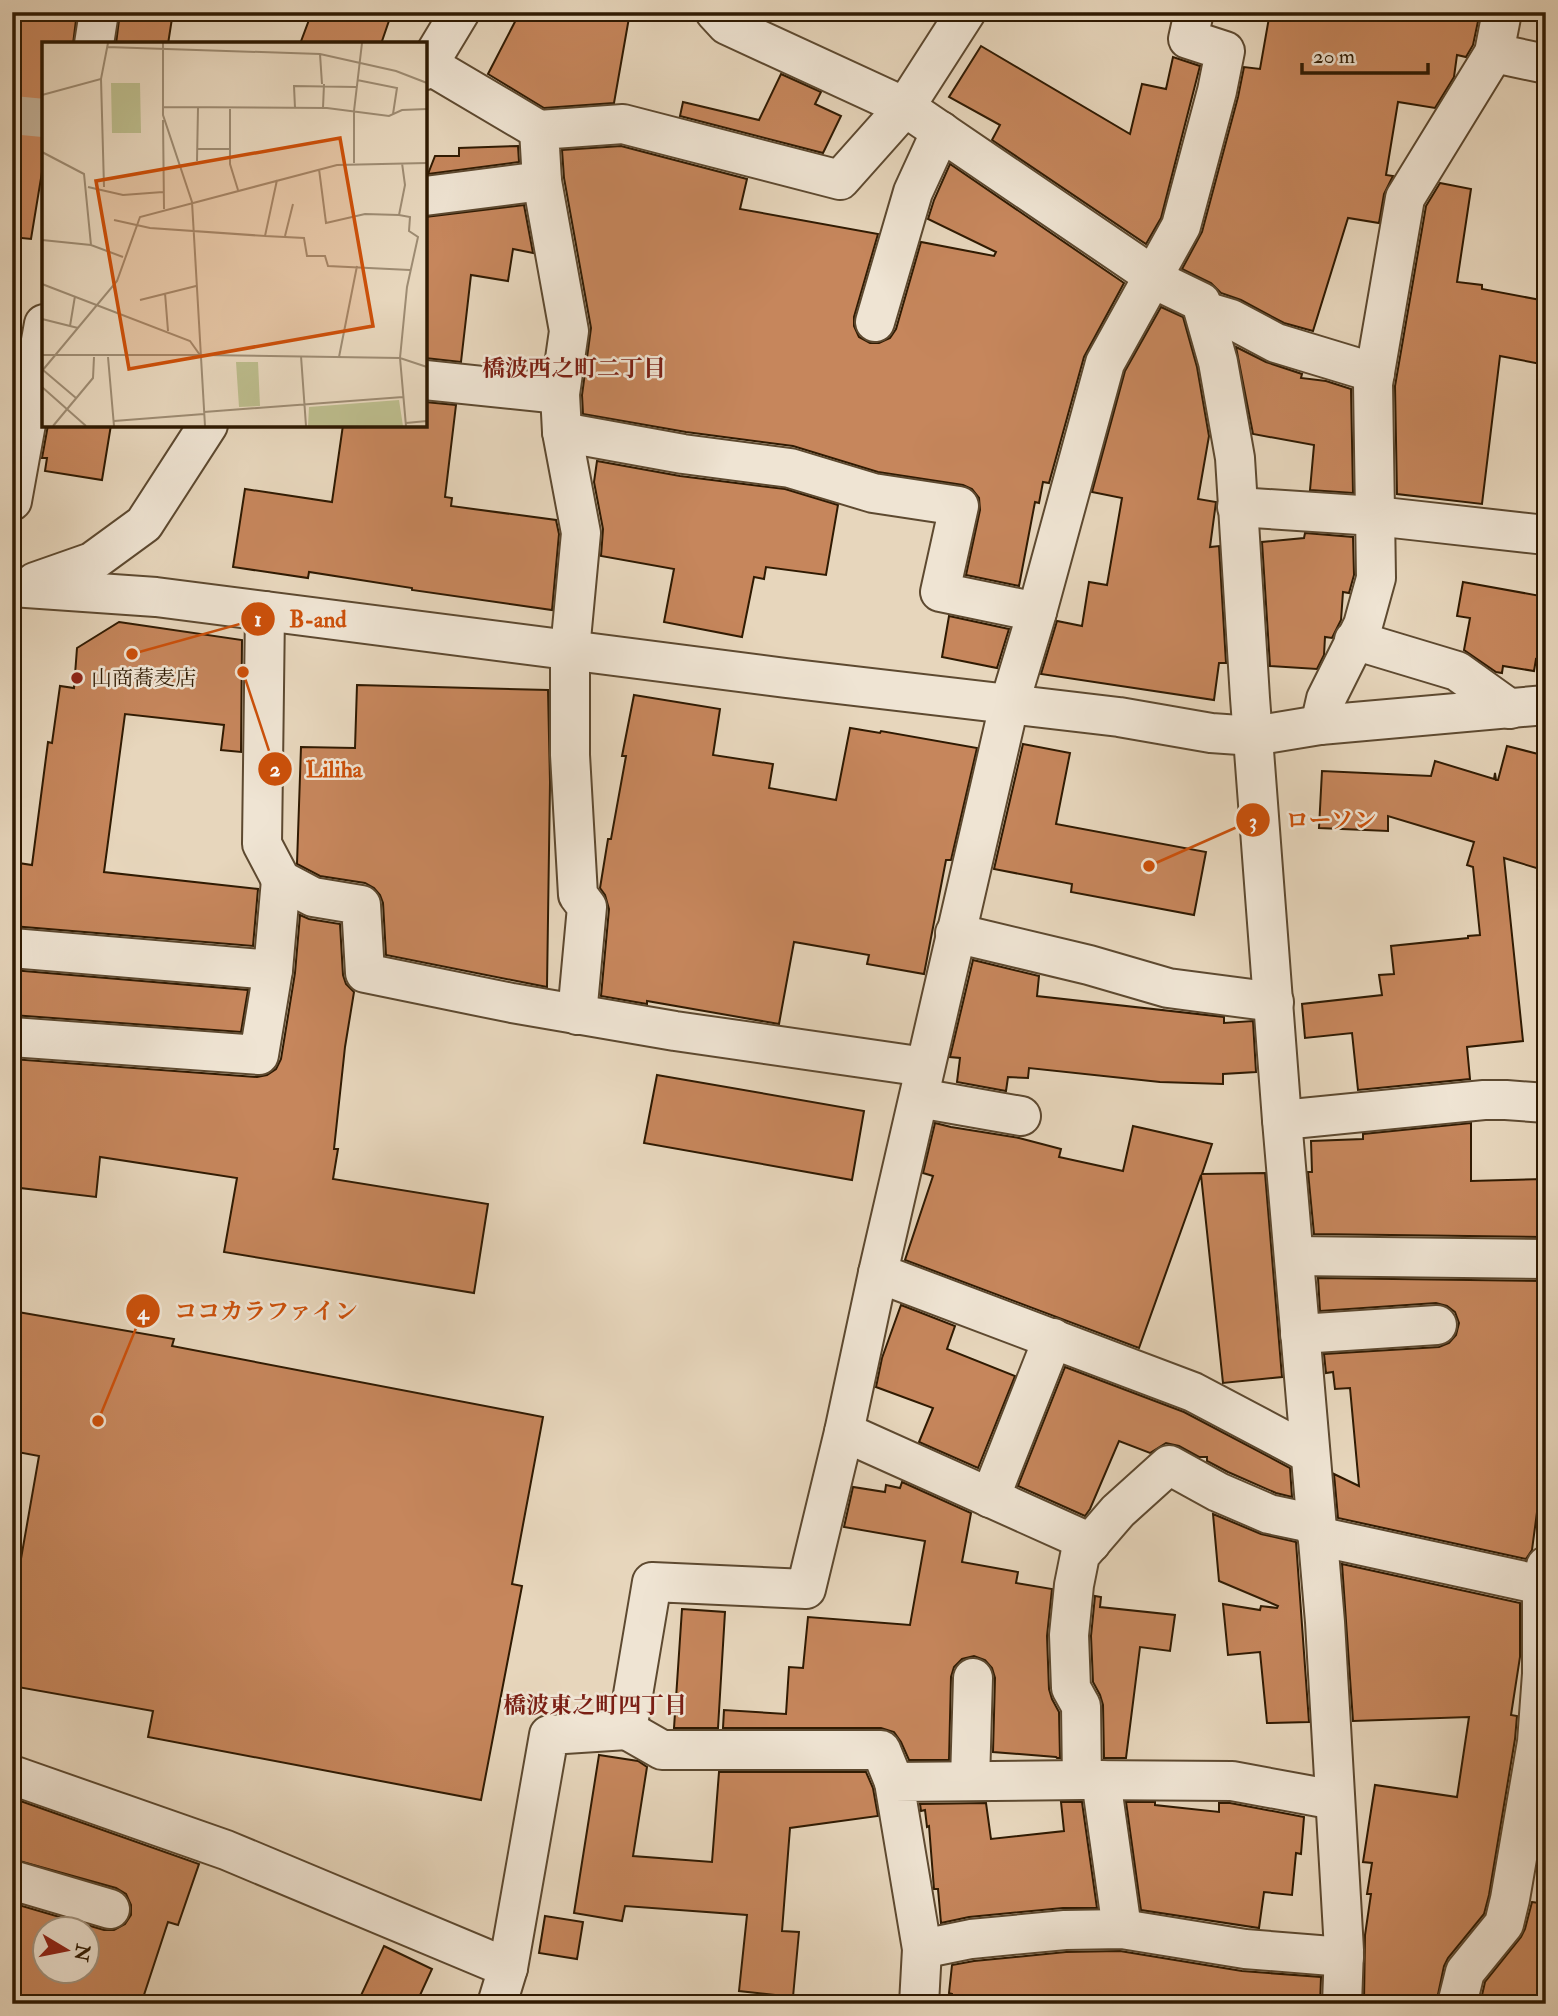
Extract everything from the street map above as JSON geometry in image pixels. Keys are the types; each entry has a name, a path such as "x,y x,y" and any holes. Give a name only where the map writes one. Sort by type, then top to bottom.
{"street":[{"path":"94,42 99,12"},
{"path":"460,12 427,68 539,130 623,124 840,180 905,107 966,12"},
{"path":"715,12 727,25 905,107 1168,286 1201,302 1204,311 1218,362 1235,458 1282,1120 1325,1622 1344,1957 1342,2004"},
{"path":"627,1730 652,1582 806,1589 1009,705 1105,363 1181,226 1217,91 1225,51 1188,39 1194,12"},
{"path":"1320,725 1326,699 1363,625 1376,578 1373,384 1405,198 1494,53 1502,12"},
{"path":"1494,53 1546,64"},
{"path":"539,130 542,181 569,331 561,394 562,432 580,533 570,650 570,755 578,895 587,907 578,1014"},
{"path":"875,322 913,192 941,131"},
{"path":"427,196 542,181"},
{"path":"1204,311 1231,319 1276,343 1375,373"},
{"path":"12,501 42,335"},
{"path":"427,380 561,394"},
{"path":"14,587 92,562 144,524 207,427"},
{"path":"562,432 683,454 790,468 873,493 959,506 940,592 1037,612"},
{"path":"1237,507 1375,516 1546,535"},
{"path":"14,587 156,597 786,678 1119,717 1211,733 1254,736 1320,725 1528,707"},
{"path":"12,1037 259,1055 273,970 281,880 262,844 265,611"},
{"path":"1354,640 1457,671 1528,707"},
{"path":"281,880 313,897 361,905 365,973 675,1031 922,1083 1021,1116"},
{"path":"955,933 1089,965 1168,988 1274,1002"},
{"path":"12,948 273,970"},
{"path":"1282,1120 1484,1100 1546,1103"},
{"path":"1294,1256 1546,1259"},
{"path":"878,1273 1193,1392 1310,1454"},
{"path":"1300,1334 1437,1325"},
{"path":"990,1498 1053,1338"},
{"path":"844,1432 1091,1543"},
{"path":"1122,1929 1092,1780 1081,1706 1071,1688 1069,1635 1074,1585 1080,1555 1118,1511 1169,1465 1218,1492 1269,1514 1317,1530 1544,1575 1541,1743 1504,1924 1465,1972 1457,2004"},
{"path":"970,1781 973,1678"},
{"path":"497,2004 508,1968 549,1735 627,1730 662,1750 881,1751 894,1782 922,1950 919,2004"},
{"path":"12,1775 226,1850 508,1968"},
{"path":"894,1782 1232,1781 1335,1800"},
{"path":"12,1880 110,1909"},
{"path":"922,1950 971,1939 1065,1930 1122,1929 1245,1949 1344,1957"}],"building":[{"path":"12,12 77,12 73,42 42,42 42,172 31,239 12,237"},
{"path":"120,12 173,12 168,42 116,42"},
{"path":"312,12 392,12 382,42 301,42"},
{"path":"520,12 630,12 614,103 544,108 488,74"},
{"path":"1270,12 1480,12 1473,45 1466,57 1457,55 1454,77 1435,108 1398,102 1386,175 1393,176 1384,194 1379,223 1348,218 1313,331 1284,323 1241,300 1221,293 1211,283 1182,269 1202,232 1244,67 1260,69"},
{"path":"981,46 1130,134 1142,84 1166,89 1173,57 1200,66 1161,218 1146,244 992,140 1000,125 949,97"},
{"path":"781,74 821,92 815,104 841,116 823,153 680,116 683,102 759,120"},
{"path":"518,146 519,162 428,174 435,156 459,156 459,148"},
{"path":"621,146 747,179 740,209 878,234 854,317 854,326 859,337 870,343 879,343 890,338 896,329 921,242 994,256 996,252 928,219 950,164 1124,283 1084,357 1049,483 1043,482 1039,503 1035,502 1019,586 966,575 980,510 979,498 972,489 963,485 878,472 793,446 686,432 583,414 582,395 591,328 564,178 562,150"},
{"path":"1440,183 1471,189 1457,282 1482,285 1482,289 1546,301 1546,365 1500,356 1482,504 1397,494 1395,386 1426,206"},
{"path":"524,205 533,253 513,249 508,281 471,275 461,362 427,358 427,217"},
{"path":"1161,307 1183,317 1197,367 1209,436 1198,499 1216,502 1210,547 1219,546 1226,663 1219,663 1214,700 1041,674 1057,621 1082,626 1089,582 1107,585 1122,498 1092,492 1125,371"},
{"path":"1236,347 1266,362 1302,374 1301,378 1326,381 1351,389 1353,493 1310,490 1314,445 1253,434"},
{"path":"427,402 456,405 445,497 452,498 451,506 556,520 559,534 552,610 309,572 308,578 233,567 245,489 332,502 343,427 427,427"},
{"path":"48,427 111,427 102,480 45,471 47,458 42,458"},
{"path":"597,461 680,476 785,489 838,505 826,575 766,567 764,579 754,577 742,637 664,622 674,569 601,556 603,529 594,482"},
{"path":"1305,533 1353,537 1354,575 1349,593 1343,592 1341,620 1332,638 1325,637 1324,655 1317,669 1270,666 1262,542 1304,538"},
{"path":"1463,582 1546,597 1546,661 1536,659 1534,671 1503,666 1502,673 1496,672 1464,650 1470,618 1457,616"},
{"path":"949,616 1009,629 997,668 942,657"},
{"path":"119,622 242,640 241,752 221,750 224,725 125,714 104,872 258,889 253,946 12,926 12,862 32,865 48,742 52,743 60,686 74,688 77,648"},
{"path":"357,685 548,690 550,782 547,987 386,955 383,903 374,888 365,883 320,876 297,864 301,747 355,748"},
{"path":"634,695 720,709 713,755 773,764 769,788 836,800 850,728 977,748 951,860 946,860 924,974 867,964 869,955 794,942 779,1024 647,1001 647,1004 601,996 609,909 600,888 626,756 622,756"},
{"path":"1023,744 1070,753 1056,824 1206,852 1194,915 1071,892 1072,884 994,869"},
{"path":"1507,746 1546,756 1546,871 1504,858 1523,1041 1467,1047 1470,1079 1358,1090 1352,1033 1305,1038 1302,1004 1382,995 1379,975 1394,974 1391,946 1480,935 1473,867 1467,865 1474,842 1388,816 1388,831 1319,828 1322,771 1431,776 1435,761 1494,779 1495,773 1498,780"},
{"path":"300,915 340,924 343,975 346,984 354,992 345,1047 334,1149 338,1149 333,1179 488,1204 474,1293 224,1252 237,1178 100,1157 96,1197 12,1187 12,1059 257,1077 276,1069 281,1059 295,973"},
{"path":"973,960 1039,976 1037,996 1224,1017 1224,1023 1253,1021 1256,1072 1223,1074 1223,1084 1160,1082 1029,1068 1028,1078 1008,1077 1006,1091 957,1082 960,1058 950,1057"},
{"path":"12,970 248,990 241,1032 12,1015"},
{"path":"657,1075 864,1111 852,1180 644,1143"},
{"path":"935,1123 1019,1138 1061,1149 1059,1157 1123,1171 1133,1126 1212,1144 1202,1174 1265,1173 1282,1377 1223,1383 1201,1175 1139,1348 905,1260 933,1176 923,1173"},
{"path":"1471,1123 1471,1181 1544,1179 1546,1237 1314,1234 1308,1172 1312,1172 1311,1141 1363,1139 1363,1134"},
{"path":"1318,1278 1546,1281 1546,1475 1543,1497 1539,1497 1532,1550 1526,1559 1338,1518 1334,1474 1359,1486 1350,1388 1335,1389 1333,1372 1326,1373 1324,1354 1439,1347 1449,1343 1456,1335 1459,1323 1455,1312 1436,1303 1320,1311"},
{"path":"901,1305 955,1326 947,1349 1015,1376 978,1468 919,1442 933,1408 876,1387 882,1358"},
{"path":"18,1312 174,1339 172,1346 543,1417 512,1584 522,1586 481,1800 148,1737 153,1711 12,1686 12,1610 39,1456 12,1451 12,1346"},
{"path":"1065,1367 1184,1412 1290,1468 1292,1497 1228,1472 1207,1461 1207,1457 1199,1457 1179,1446 1166,1443 1150,1453 1119,1441 1085,1516 1018,1486"},
{"path":"902,1482 971,1513 962,1562 1018,1572 1016,1583 1052,1589 1047,1636 1049,1689 1059,1712 1060,1758 993,1752 995,1678 992,1668 985,1660 974,1656 962,1659 954,1667 951,1677 949,1760 909,1760 894,1732 881,1728 723,1728 724,1710 786,1714 789,1667 803,1668 808,1617 910,1625 925,1541 844,1527 853,1487 885,1492 886,1485 900,1488"},
{"path":"1213,1514 1261,1534 1296,1542 1309,1722 1267,1723 1260,1652 1228,1655 1223,1604 1260,1610 1261,1606 1278,1606 1219,1581"},
{"path":"1342,1564 1520,1603 1520,1657 1511,1715 1517,1716 1515,1739 1489,1895 1484,1914 1444,1966 1436,2004 1364,2001 1365,1935 1371,1894 1367,1894 1372,1863 1363,1862 1375,1785 1457,1797 1469,1717 1353,1721"},
{"path":"1095,1596 1101,1597 1100,1607 1175,1615 1170,1651 1140,1647 1126,1758 1104,1758 1103,1705 1093,1682 1091,1636"},
{"path":"682,1609 725,1612 718,1728 674,1728"},
{"path":"599,1755 638,1761 647,1767 633,1856 712,1862 719,1772 866,1772 873,1788 878,1816 790,1828 782,1931 799,1932 793,1997 739,1991 747,1915 625,1906 622,1921 574,1913"},
{"path":"12,1798 199,1864 178,1925 168,1922 141,2004 12,2004 12,1903 49,1914 32,1914 32,1984 102,1984 102,1929 114,1930 125,1924 131,1915 131,1905 126,1894 116,1888 12,1859"},
{"path":"1061,1802 1082,1802 1097,1908 1063,1908 969,1917 941,1923 938,1889 934,1889 929,1826 927,1827 925,1810 921,1811 920,1804 986,1803 991,1839 1064,1831"},
{"path":"1126,1802 1155,1802 1155,1805 1219,1812 1219,1803 1230,1803 1304,1817 1301,1854 1296,1853 1292,1895 1264,1892 1259,1928 1141,1910"},
{"path":"1532,1902 1546,1904 1546,2004 1480,2004 1485,1982 1521,1937"},
{"path":"545,1916 583,1922 577,1959 539,1953"},
{"path":"384,1946 432,1969 416,2004 357,2004"},
{"path":"1120,1951 1242,1971 1321,1977 1320,2004 951,2004 952,1994 949,1993 952,1965 1066,1952"}],"tunnel":[{"path":"12,115 42,118"}],"place":[{"name":"B-and","path":"132,654"},
{"name":"Liliha","path":"243,672"},
{"name":"山商蕎麦店","path":"77,678"},
{"name":"ローソン","path":"1149,866"},
{"name":"ココカラファイン","path":"98,1421"}],"district":[{"name":"橋波西之町二丁目","path":"574,368"},
{"name":"橋波東之町四丁目","path":"595,1705"}]}
